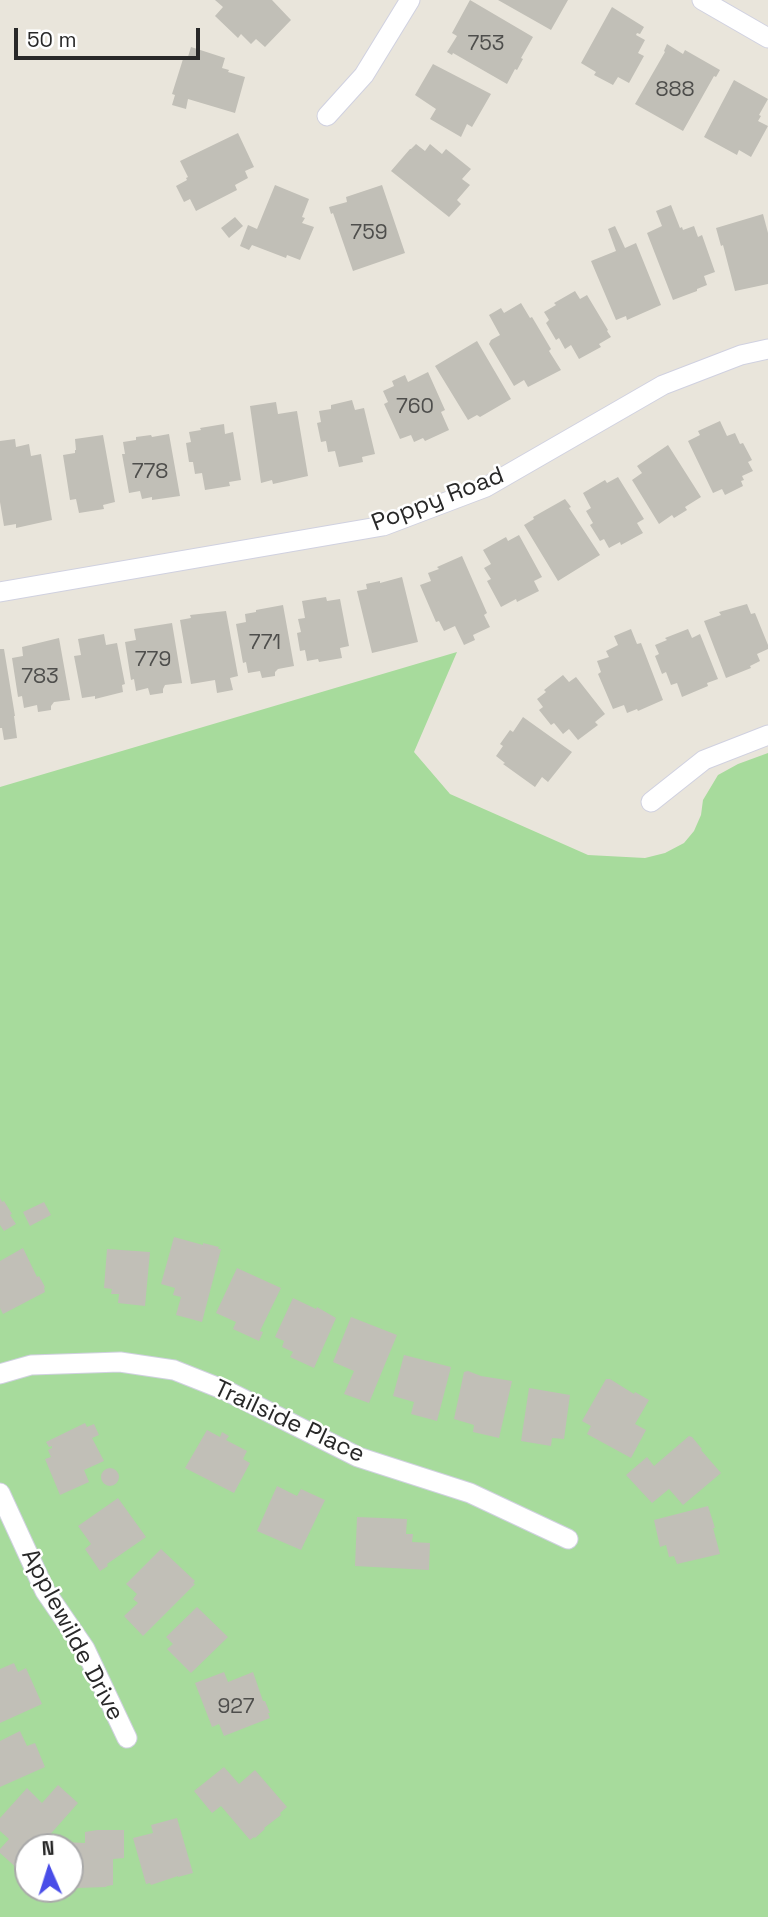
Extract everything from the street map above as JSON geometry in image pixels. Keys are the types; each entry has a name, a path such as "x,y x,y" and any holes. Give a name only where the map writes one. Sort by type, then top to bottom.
{"street":[{"path":"327,116 364,75 410,0"},
{"path":"702,0 768,38"},
{"name":"Poppy Road","path":"0,592 383,526 486,487 663,386 741,355 768,349"},
{"path":"651,802 704,760 768,735"},
{"name":"Trailside Place","path":"0,1374 31,1365 120,1362 173,1370 227,1391 358,1457 470,1493 568,1539"},
{"name":"Applewilde Drive","path":"0,1493 45,1591 85,1649 127,1738"}],"green space":[{"path":"457,652 414,752 450,794 588,855 645,858 665,853 684,843 694,831 701,815 703,800 718,775 768,753 768,1917 0,1917 0,787"}],"building":[{"path":"215,0 272,0 291,20 265,47 256,39 251,44 241,34 238,38 215,16 223,7"},
{"path":"470,0 533,37 507,84 447,52 457,36 452,33"},
{"path":"498,0 568,0 551,30"},
{"path":"612,7 644,27 640,34 636,35 645,40 638,53 644,56 629,83 618,77 613,85 594,75 596,72 581,63"},
{"path":"667,44 683,54 685,50 720,70 683,131 635,104"},
{"path":"191,47 225,58 222,68 245,77 235,113 188,99 186,109 172,105 175,95 172,94 183,59 187,60"},
{"path":"433,64 491,94 472,127 467,124 461,137 430,119 436,109 415,95"},
{"path":"734,80 768,99 758,121 768,126 751,157 739,150 737,155 704,137"},
{"path":"238,133 254,167 245,171 248,178 235,185 237,190 196,211 190,199 184,202 176,186 188,177 180,161"},
{"path":"416,144 425,151 430,144 442,154 446,149 471,169 462,179 470,185 457,200 461,204 449,217 391,171"},
{"path":"275,185 309,199 302,223 314,227 300,260 287,255 286,258 252,245 249,250 240,246 248,225 257,229"},
{"path":"382,185 405,253 353,271 329,207 347,202 346,197"},
{"path":"671,205 680,228 683,230 694,226 698,237 702,235 715,272 704,276 707,285 673,300 647,233 662,226 656,211"},
{"path":"763,214 768,233 768,284 735,291 716,228"},
{"path":"235,217 243,226 229,238 221,228"},
{"path":"615,226 625,248 636,243 661,305 627,320 626,316 616,320 591,261 616,251 608,229"},
{"path":"575,291 580,299 587,295 611,337 599,344 601,347 579,359 571,345 565,349 559,338 556,340 546,323 549,320 544,312"},
{"path":"521,303 530,318 532,317 561,370 528,387 524,380 514,386 489,344 500,335 489,315 501,308 504,313"},
{"path":"477,341 511,399 480,417 477,415 468,420 435,366"},
{"path":"428,372 445,410 441,412 449,430 425,441 423,438 414,442 411,435 400,439 384,404 388,402 383,391 394,386 392,381 405,375 408,382"},
{"path":"352,400 355,410 364,408 375,454 362,457 363,462 339,467 335,451 328,452 326,441 321,442 317,423 321,422 319,411"},
{"path":"276,402 278,414 297,411 308,476 273,484 272,480 261,483 250,406"},
{"path":"720,421 727,436 735,433 740,444 743,443 752,460 748,462 753,471 742,476 743,486 725,495 722,489 713,493 688,441 700,435 698,431"},
{"path":"224,424 225,434 233,432 241,480 229,482 230,486 205,490 202,473 195,474 193,462 189,462 186,443 191,442 189,432"},
{"path":"169,434 180,496 152,500 152,497 142,499 140,491 129,493 122,454 125,454 123,442 136,440 136,437"},
{"path":"103,435 115,502 103,505 104,509 79,513 76,499 70,500 63,455 75,453 75,439"},
{"path":"15,439 16,447 29,444 31,456 41,454 52,520 16,528 16,524 4,526 0,502 0,441"},
{"path":"668,445 701,497 685,507 687,510 674,518 672,515 659,524 632,480 642,473 637,466"},
{"path":"618,477 644,519 637,523 643,533 609,548 604,539 600,541 590,525 593,523 586,511 591,508 583,493 605,480 607,483"},
{"path":"565,499 600,555 558,581 524,525"},
{"path":"519,535 542,577 534,581 539,591 501,607 487,581 491,579 484,568 491,564 483,550 506,537 508,541"},
{"path":"462,556 487,613 484,615 490,627 473,635 475,640 464,645 455,626 444,631 439,621 436,622 420,585 431,581 428,573"},
{"path":"402,577 418,642 372,653 357,591 367,589 366,584"},
{"path":"326,597 327,601 340,599 349,646 340,648 342,658 307,661 305,650 300,651 297,633 301,632 298,619 305,618 302,601"},
{"path":"747,604 751,614 755,613 768,649 757,654 760,661 750,666 751,668 726,678 704,621 721,615 719,612"},
{"path":"283,605 294,666 278,669 275,676 262,678 260,671 248,673 246,662 243,663 236,624 246,622 245,614"},
{"path":"226,611 238,676 230,678 233,690 217,693 215,680 191,684 180,620 191,618 190,615"},
{"path":"172,623 182,683 165,685 163,693 150,695 148,688 136,691 134,679 131,680 125,642 136,640 134,629"},
{"path":"631,629 637,644 641,643 663,700 627,713 624,705 613,709 598,674 601,672 597,661 609,657 606,651 618,645 614,636"},
{"path":"688,629 692,638 700,634 718,679 682,697 677,683 671,685 666,672 662,674 655,656 659,654 655,645"},
{"path":"104,634 106,645 117,643 125,684 122,685 123,692 95,699 95,696 82,698 74,656 81,655 78,639"},
{"path":"59,638 70,700 54,702 51,710 38,712 37,705 24,708 22,696 18,697 12,658 23,656 22,647"},
{"path":"0,649 4,649 17,738 4,740 0,728"},
{"path":"563,675 569,682 576,677 605,714 595,722 598,725 578,740 569,729 563,734 554,723 551,725 539,710 543,707 537,699"},
{"path":"523,717 572,752 548,782 542,777 535,787 496,756 503,746 500,744 510,730 513,732"},
{"path":"0,1198 16,1224 4,1231 0,1225"},
{"path":"44,1202 51,1215 30,1226 23,1212"},
{"path":"174,1237 221,1249 202,1322 176,1315 181,1297 173,1295 175,1288 161,1284"},
{"path":"23,1248 45,1287 45,1292 3,1314 0,1308 0,1261"},
{"path":"107,1249 150,1252 145,1306 118,1303 119,1294 111,1294 112,1289 104,1288"},
{"path":"237,1268 281,1288 260,1331 263,1332 259,1341 233,1329 236,1322 216,1313"},
{"path":"293,1298 336,1318 314,1368 290,1357 293,1352 282,1347 284,1341 275,1337"},
{"path":"351,1317 397,1335 369,1403 344,1394 354,1371 333,1362"},
{"path":"404,1355 451,1367 437,1421 411,1414 414,1402 393,1396"},
{"path":"464,1372 512,1381 499,1438 473,1432 474,1425 454,1419"},
{"path":"606,1379 649,1400 635,1424 646,1430 631,1458 587,1434 591,1426 582,1421"},
{"path":"529,1388 570,1395 564,1439 552,1438 551,1446 521,1441"},
{"path":"85,1423 87,1427 94,1424 99,1435 92,1438 104,1461 84,1470 89,1482 60,1495 45,1459 51,1457 48,1450 52,1448 46,1442"},
{"path":"207,1430 220,1437 222,1432 229,1436 226,1440 247,1451 243,1459 250,1463 234,1493 185,1468"},
{"path":"689,1436 721,1473 683,1505 669,1489 652,1503 626,1475 647,1457 654,1466"},
{"path":"110,1468 116,1471 119,1477 116,1483 110,1486 104,1483 101,1477 104,1471"},
{"path":"277,1486 297,1496 301,1489 325,1500 301,1550 257,1531"},
{"path":"118,1498 146,1537 100,1571 85,1549 91,1544 78,1526"},
{"path":"708,1506 720,1554 677,1564 674,1556 669,1557 666,1545 660,1547 654,1520"},
{"path":"357,1517 407,1519 406,1534 413,1534 412,1542 430,1543 429,1570 355,1566"},
{"path":"161,1549 195,1584 143,1636 124,1616 138,1603 133,1599 137,1594 126,1584"},
{"path":"197,1607 228,1637 191,1673 167,1649 173,1644 166,1637"},
{"path":"14,1663 18,1672 26,1668 42,1704 0,1723 0,1669"},
{"path":"224,1672 228,1682 253,1672 270,1718 224,1736 219,1724 212,1727 195,1683"},
{"path":"20,1731 27,1746 35,1743 45,1767 0,1787 0,1741"},
{"path":"224,1767 239,1784 255,1770 287,1807 250,1840 221,1806 212,1813 194,1791"},
{"path":"58,1785 78,1803 51,1833 14,1833 14,1866 0,1853 0,1849 9,1839 0,1831 0,1818 27,1788 42,1803"},
{"path":"177,1818 193,1873 151,1885 146,1884 133,1838 153,1833 151,1825"},
{"path":"124,1830 124,1858 113,1859 113,1885 84,1888 85,1832"}]}
